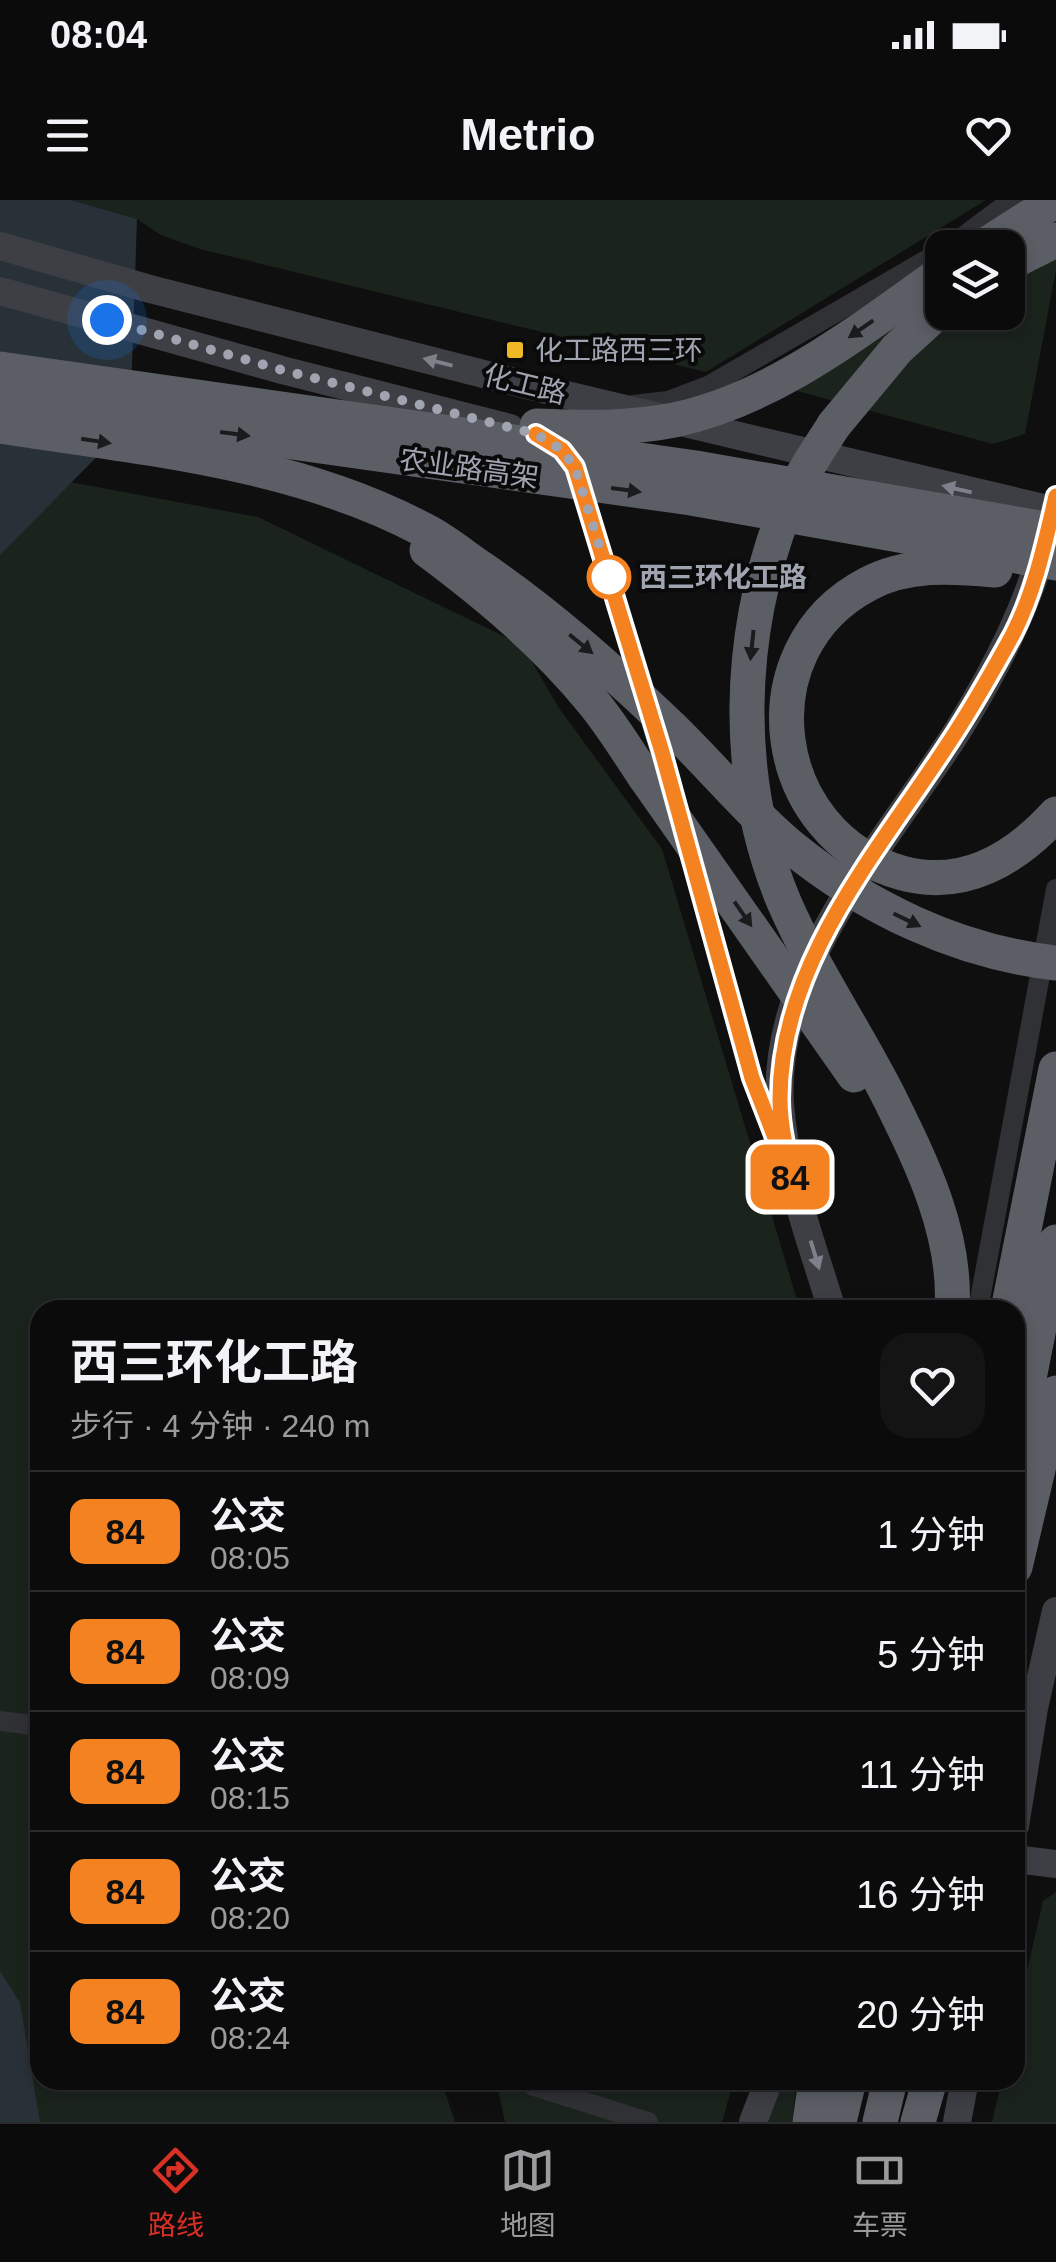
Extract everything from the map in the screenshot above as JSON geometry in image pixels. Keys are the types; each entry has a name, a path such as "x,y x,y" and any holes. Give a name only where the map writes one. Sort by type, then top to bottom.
{"highway":[{"path":"1009,230 1056,200"},
{"path":"1025,256 1056,240"},
{"path":"218,401 258,397 452,420 567,427 617,427 678,419 778,380 846,340 925,284"},
{"path":"925,323 897,349 848,406 786,508 755,613 748,734 757,808 784,900 919,1157 949,1254 950,1300"},
{"name":"农业路高架","path":"0,369 715,471 1054,538"},
{"name":"农业路高架","path":"0,400 691,498 1054,538"},
{"path":"0,426 235,464 317,488 426,530 527,600 595,656 788,844 844,886 933,932 982,949 1056,963"},
{"path":"317,488 412,538 463,577 522,627 592,701 896,1138 929,1220 948,1300"},
{"path":"1054,538 920,568 867,585 828,614 802,652 790,688 786,718 788,753 801,790 840,842 878,866 938,879 967,874 1005,859 1032,840 1056,814"},
{"path":"1010,1300 1056,1069"},
{"path":"1025,1506 1039,1420 1056,1242"},
{"path":"810,2122 815,2090"},
{"path":"839,2122 847,2090"},
{"path":"880,2122 888,2090"},
{"path":"918,2122 927,2090"}],"main road":[{"name":"化工路","path":"0,246 150,289 611,406 1054,538"},
{"name":"化工路","path":"0,291 282,370 536,434 1054,538"},
{"path":"829,1300 785,1146 780,1101 790,1021 815,954 844,902 960,726 1014,631 1054,538"},
{"path":"1025,1764 1056,1611"},
{"path":"1025,1859 1056,1864"},
{"path":"752,2122 765,2090"},
{"path":"957,2122 963,2090"}],"street":[{"path":"972,230 1012,200"},
{"path":"611,406 668,401 710,384 925,261"},
{"path":"536,434 562,450 575,467 662,752 752,1078 798,1197"},
{"path":"980,1300 1056,889"},
{"path":"0,1721 30,1725"},
{"path":"547,2090 648,2122"}],"shaded area":[{"path":"0,200 71,200 137,219 130,423 0,555"},
{"path":"71,200 986,200 937,230 925,230 925,237 706,372 200,249 161,235 137,219"},
{"path":"1056,200 1056,270 1025,434 993,444 753,379 925,268 925,330 1025,330 1025,231"},
{"path":"0,469 258,517 522,645 559,708 662,849 797,1300 30,1300 30,2090 444,2090 455,2122 0,2122"},
{"path":"1056,1892 1056,2122 992,2122 1000,2090 1025,2090 1025,1979 1043,1901"},
{"path":"0,1971 20,2003 30,2062 30,2090 35,2090 40,2122 0,2122"},
{"path":"498,2090 731,2090 722,2122 505,2122"},
{"path":"778,2090 796,2090 792,2122 762,2122"}],"bus line":[{"name":"84","path":"536,434 562,450 575,467 662,752 752,1078 798,1197 785,1146 780,1101 790,1021 801,988 837,914 960,726 1014,631 1033,585 1056,496"}],"place":[{"name":"化工路西三环","path":"515,350"},
{"name":"西三环化工路","path":"609,577"}],"route":[{"path":"107,320 282,370 536,434 562,450 575,467 609,577"}]}
